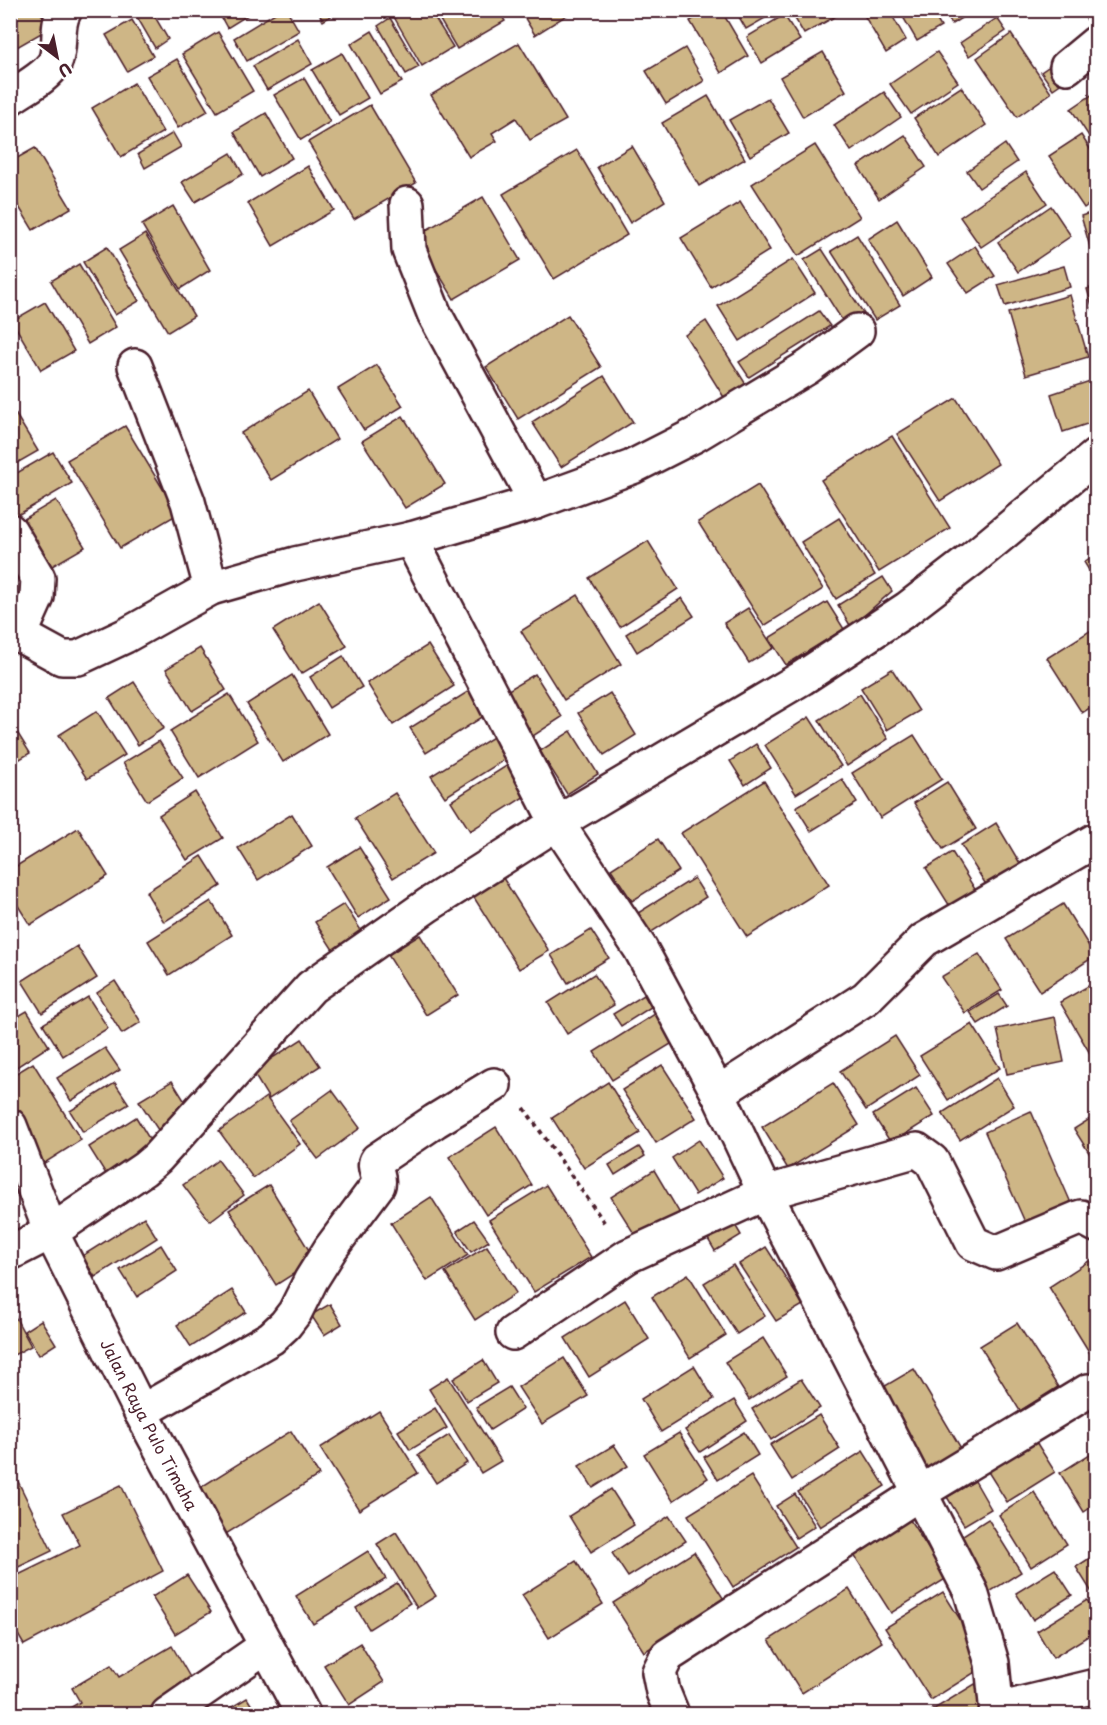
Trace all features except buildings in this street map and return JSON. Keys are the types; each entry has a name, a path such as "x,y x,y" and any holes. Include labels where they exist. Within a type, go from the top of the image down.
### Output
{"street":[{"path":"10,98 45,74 53,65 65,10"},
{"path":"1067,67 1096,43"},
{"path":"407,204 409,250 434,313 536,502"},
{"path":"10,531 38,578 37,597 15,635 62,658 78,658 125,636 211,588 295,564 411,539 536,502 632,467 695,435 808,367 857,331"},
{"path":"135,366 188,502 211,588"},
{"path":"10,1253 51,1232 157,1158 311,987 428,905 557,823 802,678 907,609 972,559 1096,456"},
{"path":"411,539 557,823 640,948 718,1094 765,1193 971,1592 992,1663 997,1712 1096,1686"},
{"path":"718,1094 866,998 924,940 1096,840"},
{"path":"141,1412 271,1338 295,1312 331,1248 378,1185 380,1180 375,1165 377,1160 435,1120 494,1085"},
{"name":"Jalan Raya Pulo Timaha","path":"10,1126 51,1232 141,1412 303,1714"},
{"path":"513,1333 628,1257 765,1193 917,1150 932,1161 973,1243 996,1253 1081,1217 1096,1225"},
{"path":"672,1714 663,1692 659,1672 667,1656 921,1492 1094,1394"},
{"path":"168,1714 266,1646"}],"path":[{"path":"494,1085 509,1089 531,1117 628,1257"}]}
